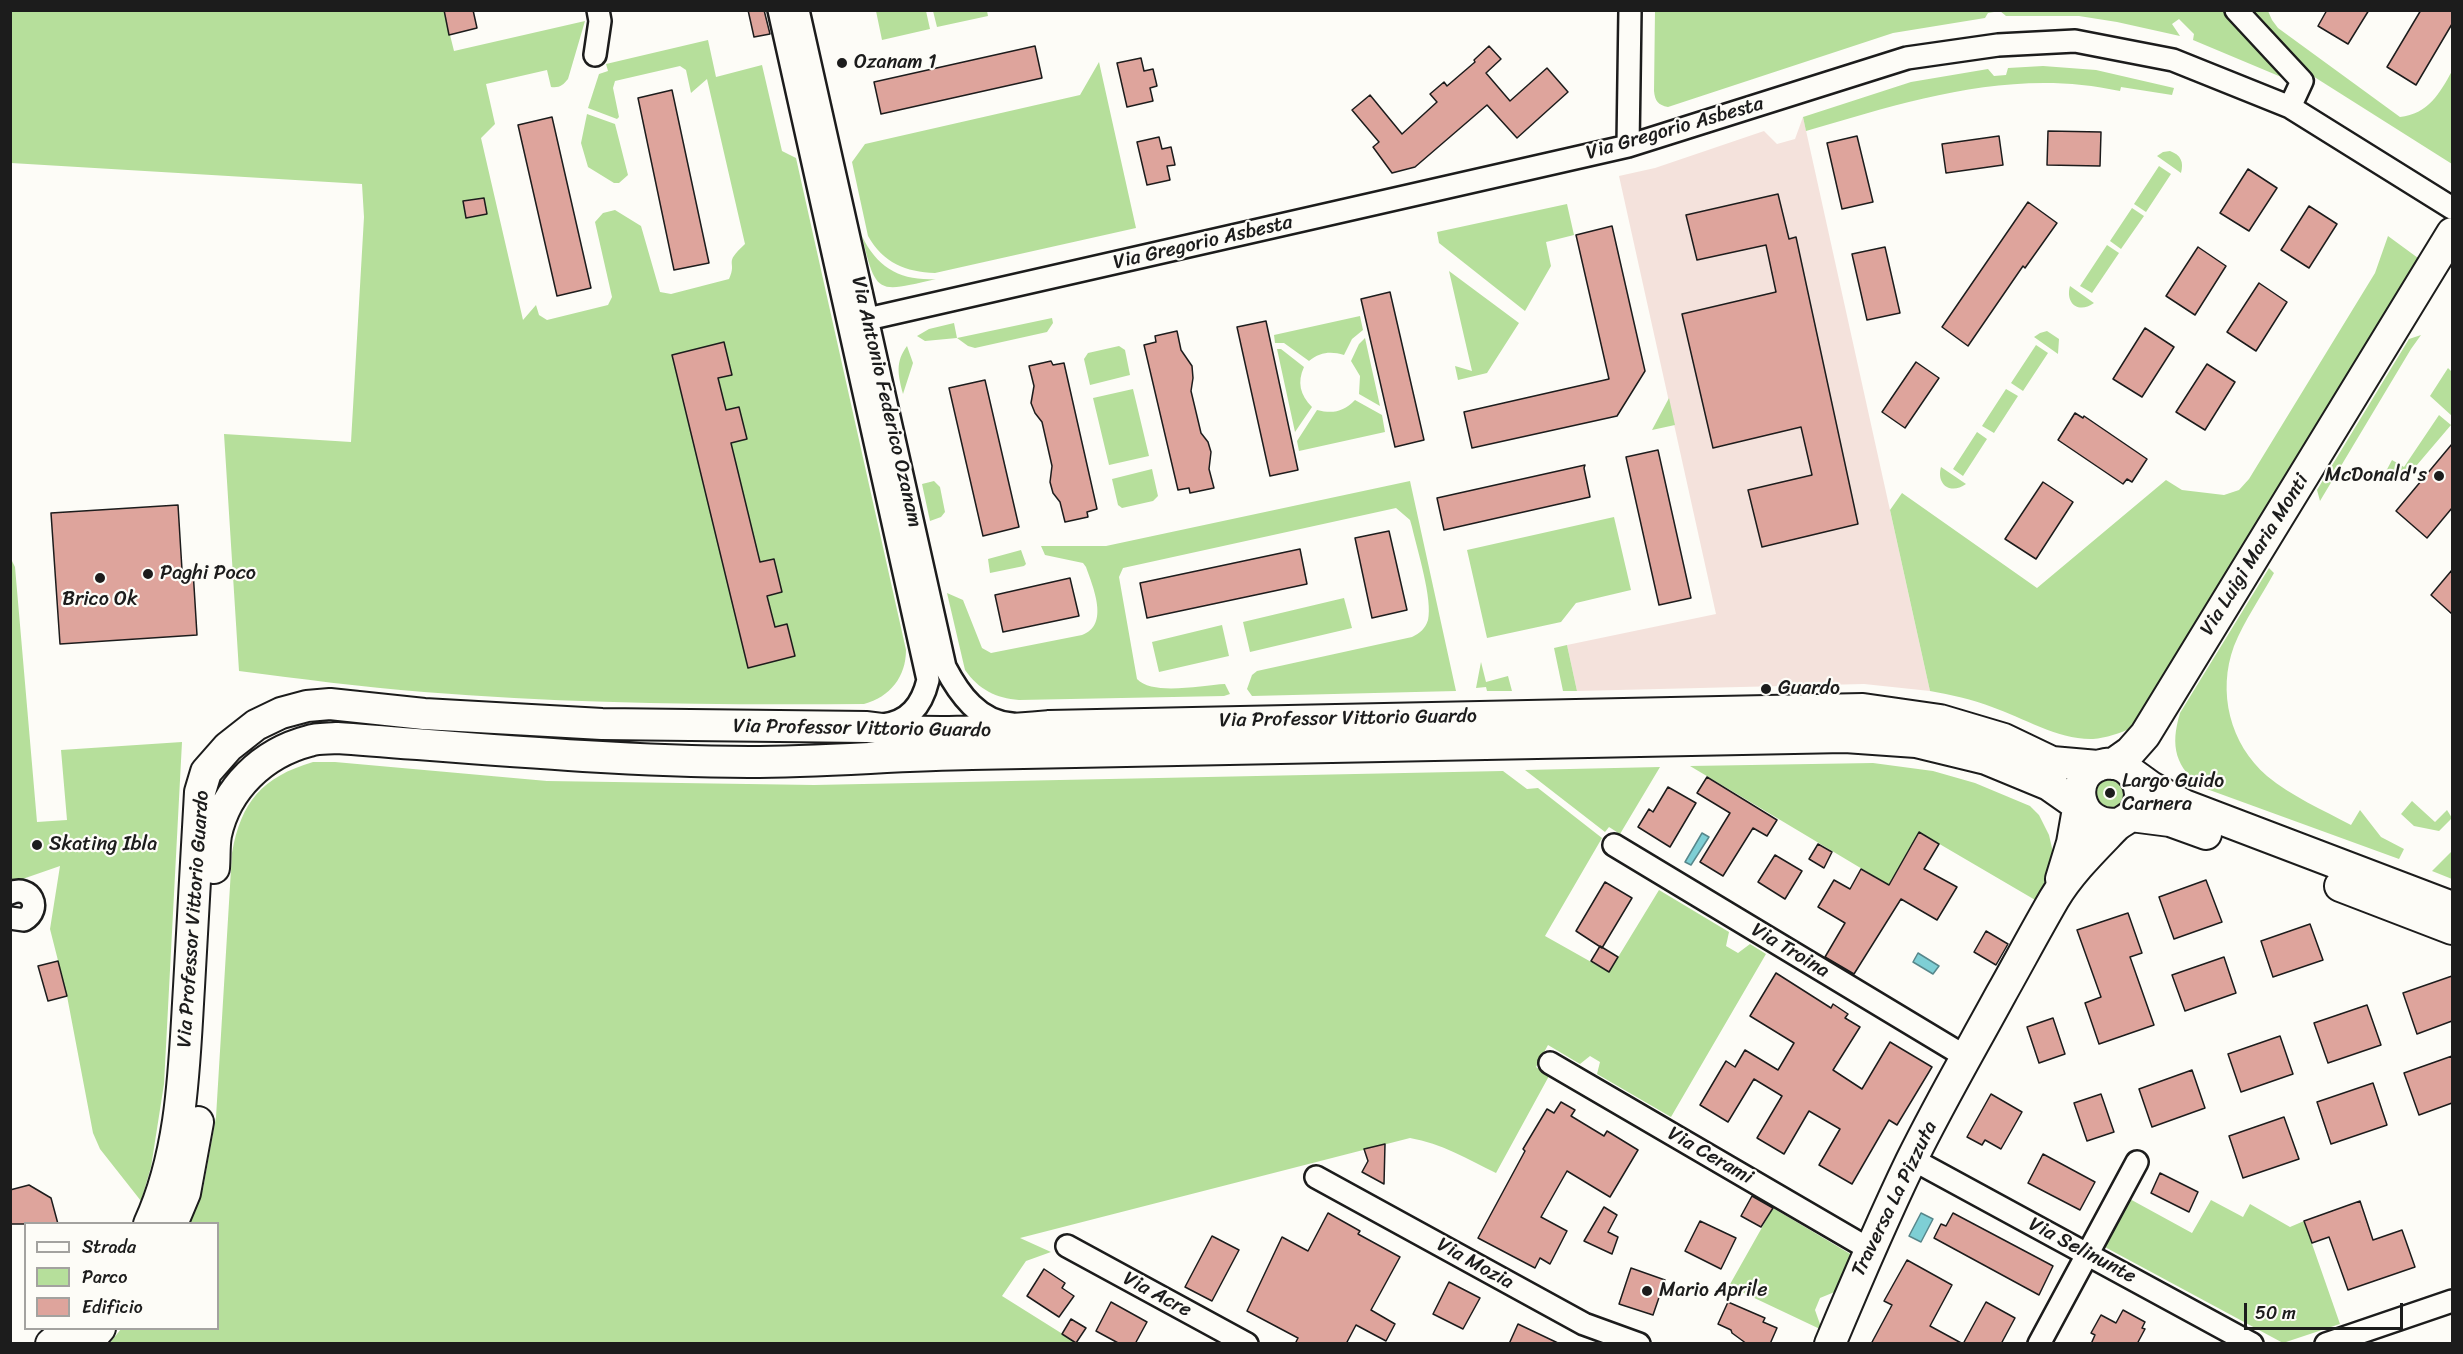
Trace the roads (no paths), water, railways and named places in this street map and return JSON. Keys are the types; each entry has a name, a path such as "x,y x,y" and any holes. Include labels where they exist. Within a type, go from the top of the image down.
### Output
{"street":[{"path":"595,55 600,21 598,10"},
{"name":"Via Antonio Federico Ozanam","path":"779,10 945,667 954,685 969,704 987,716 1005,723 1049,726"},
{"name":"Via Antonio Federico Ozanam","path":"798,10 928,681 920,704 909,716 893,724 867,727"},
{"path":"1628,146 1630,10"},
{"path":"2236,10 2302,81 2290,106"},
{"name":"Via Gregorio Asbesta","path":"859,321 1628,146 1907,58 1998,45 2075,41 2173,60 2290,106 2452,208"},
{"name":"Via Luigi Maria Monti","path":"2125,788 2170,693 2452,233"},
{"name":"Via Professor Vittorio Guardo","path":"150,1222 164,1187 184,1082 200,792 206,772 228,747 256,725 280,713 307,706 330,704 424,714 602,724 867,727 904,732 977,732 1049,726 1863,709 1940,720 2004,739 2052,762 2073,765 2125,788 2112,824 2097,821 2082,805 2049,785 1986,759 1953,749 1896,739 1845,737 984,753 750,762 627,759 337,738 310,740 267,759 246,777 233,792 216,836 202,1096 185,1193 173,1222"},
{"path":"2056,896 2082,805 2080,789 2086,775 2184,805 2452,907"},
{"path":"1966,1057 2056,896 2090,853 2125,788"},
{"path":"2125,788 2170,820 2452,929"},
{"name":"Via Troina","path":"1614,845 1966,1057"},
{"path":"10,894 18,890 31,896 34,910 24,920 10,918"},
{"name":"Traversa La Pizzuta","path":"1830,1344 1869,1250 1912,1159 1966,1057"},
{"name":"Via Cerami","path":"1550,1063 1869,1250"},
{"name":"Via Selinunte","path":"1912,1159 2252,1344"},
{"path":"2039,1344 2137,1162"},
{"name":"Via Mozia","path":"1316,1177 1584,1324 1639,1344"},
{"name":"Via Acre","path":"1067,1246 1247,1344"},
{"path":"2326,1344 2452,1301"},
{"path":"51,1344 69,1330"},
{"path":"86,1344 99,1330"}],"water":[{"path":"1702,833 1709,837 1691,865 1685,862"},
{"path":"1918,953 1939,966 1933,974 1913,962"},
{"path":"1921,1213 1933,1219 1921,1242 1909,1236"}],"place":[{"name":"Ozanam 1","path":"842,63"},
{"name":"McDonald's","path":"2439,476"},
{"name":"Paghi Poco","path":"148,574"},
{"name":"Brico Ok","path":"100,578"},
{"name":"Guardo","path":"1766,689"},
{"name":"Largo Guido Carnera","path":"2110,793"},
{"name":"Skating Ibla","path":"37,845"},
{"name":"Mario Aprile","path":"1647,1291"}]}
